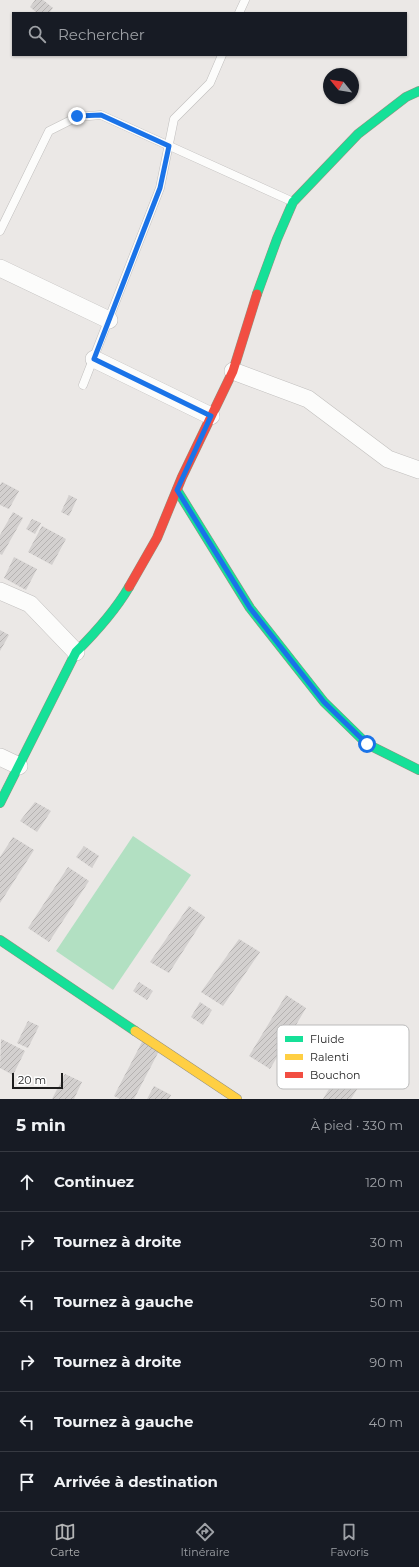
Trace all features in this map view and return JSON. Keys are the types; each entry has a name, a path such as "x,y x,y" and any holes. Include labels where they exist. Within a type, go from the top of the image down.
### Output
{"street":[{"path":"0,804 76,652 94,634 122,599 157,538 177,490 233,371 262,278 276,239 293,202 358,134 406,97 419,91"},
{"path":"0,268 109,320"},
{"path":"94,359 211,416"},
{"path":"233,371 308,399 388,459 419,470"},
{"path":"177,490 250,608 324,702 367,744 419,770"},
{"path":"0,591 30,604 76,652"},
{"path":"0,757 19,766"},
{"path":"0,940 237,1098"}],"lane":[{"path":"239,12 245,0"},
{"path":"83,385 160,188 174,119 210,83 222,56"},
{"path":"0,230 49,132 77,116 101,115 293,202"}],"green space":[{"path":"133,836 191,875 113,990 56,951"}],"building":[{"path":"35,0 43,0 53,8 50,12 36,12 30,7"},
{"path":"2,482 19,491 9,509 0,505 0,485"},
{"path":"69,495 77,499 69,516 61,512"},
{"path":"13,512 23,518 2,555 0,554 0,535"},
{"path":"32,519 41,523 35,534 26,529"},
{"path":"42,526 66,539 52,565 28,552"},
{"path":"14,557 37,569 26,590 4,578"},
{"path":"0,630 9,635 0,651"},
{"path":"35,802 51,811 37,832 20,821"},
{"path":"13,837 34,850 0,903 0,857"},
{"path":"84,846 99,856 92,868 76,857"},
{"path":"68,867 89,881 49,942 28,928"},
{"path":"189,906 205,917 169,973 150,962"},
{"path":"239,939 260,952 223,1006 201,992"},
{"path":"139,982 153,991 147,1000 133,991"},
{"path":"286,995 306,1008 296,1025 277,1025 277,1057 270,1069 249,1056"},
{"path":"200,1002 212,1010 203,1025 191,1017"},
{"path":"28,1021 39,1026 28,1048 17,1043"},
{"path":"1,1039 25,1051 13,1075 0,1068"},
{"path":"143,1040 160,1049 134,1099 120,1099 114,1096"},
{"path":"65,1074 82,1082 74,1099 52,1099"},
{"path":"154,1086 171,1095 169,1099 147,1099"},
{"path":"329,1089 357,1089 351,1099 323,1099"}],"traffic: fast":[{"path":"257,294 277,239 293,202 358,134 406,97 419,91"},
{"path":"177,490 250,608 324,702 367,744 419,770"},
{"path":"0,803 76,652 105,621 129,587"},
{"path":"0,940 135,1031"}],"traffic: slow":[{"path":"135,1031 237,1099"}],"traffic: jam":[{"path":"129,587 157,538 182,477 233,371 257,294"}],"route":[{"path":"77,116 101,115 169,146 160,188 94,359 211,416 177,490 250,608 324,702 367,744"}]}
